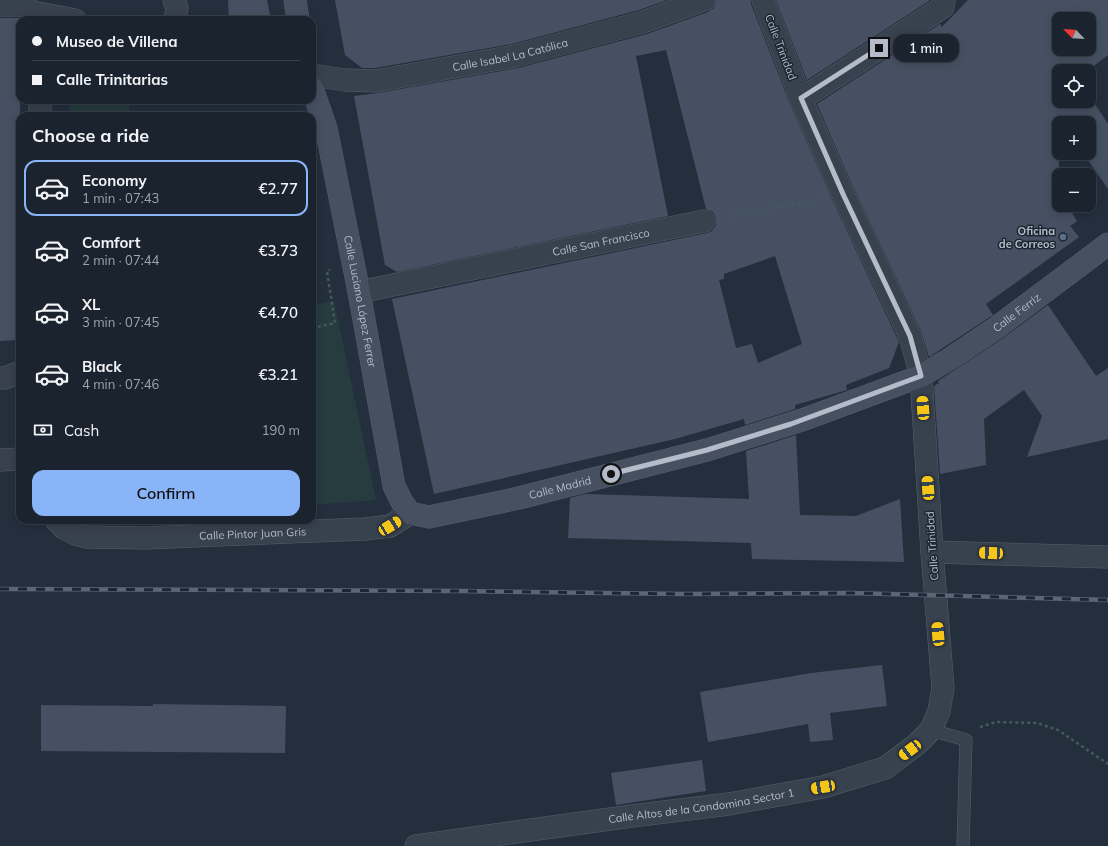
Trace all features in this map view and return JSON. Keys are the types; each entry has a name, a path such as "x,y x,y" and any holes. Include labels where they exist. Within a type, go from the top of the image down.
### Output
{"street":[{"path":"174,0 177,8 176,16"},
{"path":"295,0 297,16"},
{"name":"Calle Isabel La Católica","path":"316,76 344,80 376,81 515,56 643,22 704,0"},
{"name":"Calle Trinidad","path":"763,0 801,98 843,194 910,336 921,376 937,620"},
{"path":"0,5 24,2 33,12 54,16"},
{"path":"801,98 943,3"},
{"name":"Calle Luciano López Ferrer","path":"316,99 326,128 359,292 394,486 402,502 410,513"},
{"name":"Calle San Francisco","path":"359,292 704,221"},
{"name":"Calle Ferriz","path":"921,376 996,328 1108,244"},
{"path":"0,378 5,378 16,374"},
{"name":"Calle Madrid","path":"410,513 429,517 450,513 519,498 707,450 805,419 921,376"},
{"path":"0,460 16,459"},
{"name":"Calle Pintor Juan Gris","path":"60,524 75,534 87,537 145,538 365,529 390,526 410,513"},
{"path":"932,552 1108,557"},
{"name":"Calle Altos de la Condomina Sector 1","path":"416,846 729,804 823,787 885,768 917,744 931,730 939,711 943,688 937,620"}],"lane":[{"path":"931,730 966,740 963,846"}],"path":[{"path":"704,221 843,194"},
{"path":"316,327 334,323 327,271"},
{"path":"966,740 979,728 996,722 1037,723 1058,730 1108,764"}],"green space":[{"path":"70,104 129,104 129,112 70,112"},
{"path":"334,301 376,500 316,505 316,304"}],"building":[{"path":"228,0 267,0 270,16 229,16"},
{"path":"335,0 667,0 639,10 512,44 375,68 362,68 345,55"},
{"path":"716,0 751,0 751,4 790,104 832,199 899,342 889,368 846,385 847,390 795,405 795,409 745,425 744,419 675,439 434,494 392,299 707,233 712,231 716,225 716,218 713,212 706,209 666,50 636,56 668,216 397,272 385,265 354,96 518,68 647,34 708,12 714,8","holes":["775,256 802,344 758,363 752,344 736,348 719,280 724,279 724,274"]},
{"path":"776,0 929,0 929,1 807,80"},
{"path":"968,0 1108,0 1108,55 1096,64 1052,64 1052,108 1096,108 1096,106 1108,124 1108,189 1096,172 1096,168 1093,168 1088,160 1096,160 1096,116 1052,116 1052,160 1059,160 1059,168 1052,168 1052,212 1071,212 1077,221 1070,226 1079,237 986,304 993,315 929,357 921,331 854,189 817,104 940,24 942,27"},
{"path":"0,18 16,18 16,104 20,104 20,112 16,112 16,340 0,341"},
{"path":"1048,305 1096,376 1108,368 1108,439 1027,457 1042,416 1024,390 984,419 986,465 940,474 934,386 939,383 938,381 1003,338"},
{"path":"796,435 800,515 856,516 900,499 904,562 752,559 751,543 568,538 570,498 585,494 749,499 746,451"},
{"path":"882,665 887,706 830,713 833,740 810,742 808,724 708,742 700,692 811,673"},
{"path":"153,704 286,706 285,753 41,751 41,705 153,706"},
{"path":"702,760 706,791 616,805 611,773"}],"railway":[{"path":"0,589 460,591 684,594 851,593 1108,600"}],"place":[{"name":"Oficina de Correos","path":"1063,237"}],"route":[{"path":"611,474 707,450 791,424 921,376 910,336 843,194 801,98 879,48"}]}
